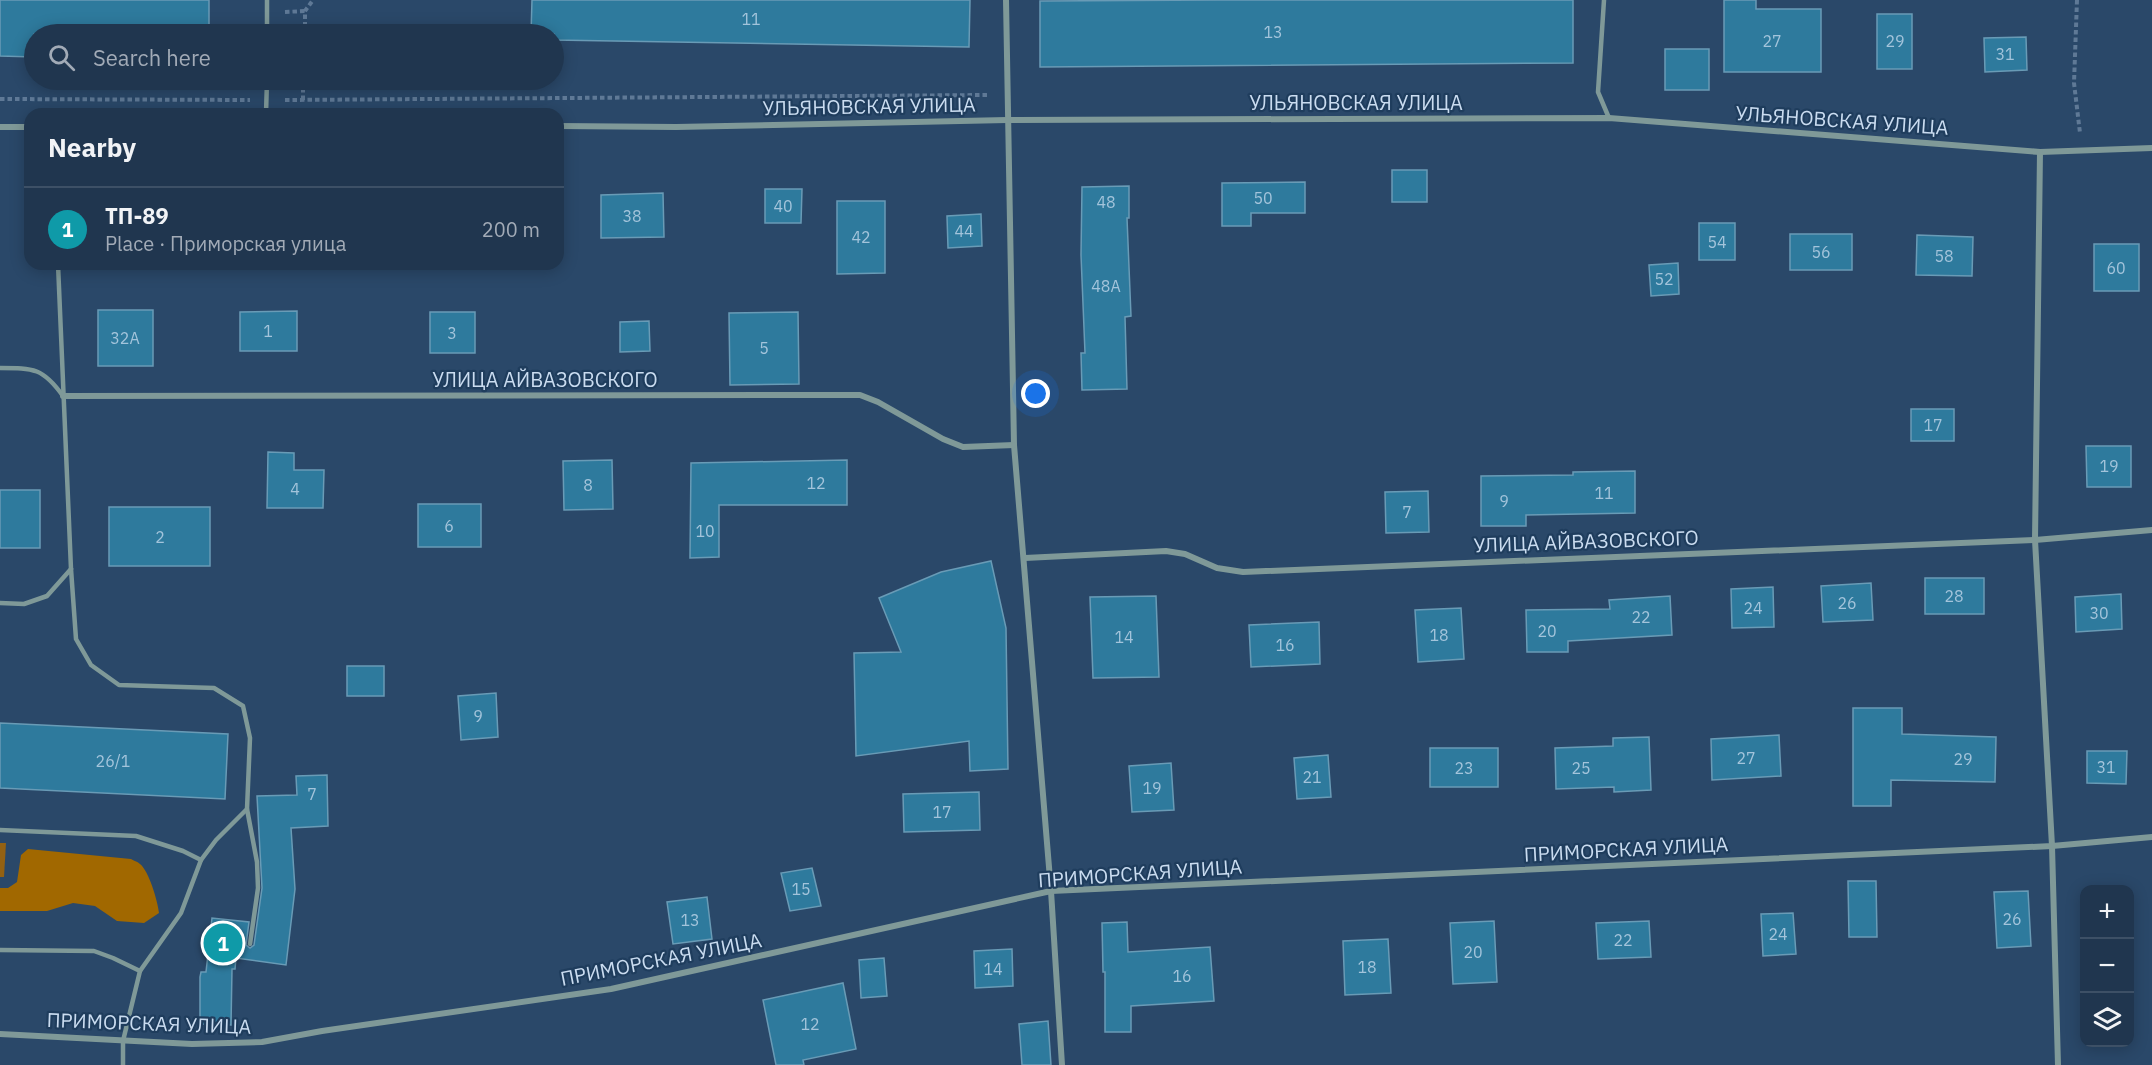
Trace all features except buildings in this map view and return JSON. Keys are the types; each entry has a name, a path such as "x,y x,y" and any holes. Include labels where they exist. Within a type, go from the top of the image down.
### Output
{"street":[{"path":"1006,0 1014,445 1051,891 1062,1065"},
{"name":"УЛЬЯНОВСКАЯ УЛИЦА","path":"564,126 688,127 1007,120 1609,118 2040,152 2152,148"},
{"path":"0,127 24,127"},
{"path":"2040,152 2036,540 2052,846 2058,1065"},
{"name":"УЛИЦА АЙВАЗОВСКОГО","path":"63,396 860,395 878,402 943,439 963,447 1014,445"},
{"name":"УЛИЦА АЙВАЗОВСКОГО","path":"1025,558 1166,551 1185,554 1217,568 1243,572 2036,540 2152,531"},
{"name":"ПРИМОРСКАЯ УЛИЦА","path":"0,1034 192,1044 262,1042 322,1031 611,989 1051,891 2052,846 2152,837"}],"lane":[{"path":"267,0 267,24"},
{"path":"1604,0 1598,92 1609,118"},
{"path":"266,108 267,90"},
{"path":"58,270 76,639 91,665 119,685 214,688 243,706 250,738 247,809 257,862 258,888 250,944"},
{"path":"0,368 19,368 43,373 52,380 63,396"},
{"path":"0,603 24,604 47,596 71,569"},
{"path":"123,1065 123,1041 140,971 181,913 201,860 216,840 247,809"},
{"path":"0,830 136,836 183,851 201,860"},
{"path":"0,950 94,951 140,971"}],"path":[{"path":"305,24 305,11 313,0"},
{"path":"2077,0 2074,83 2082,152"},
{"path":"303,90 303,100"},
{"path":"0,99 303,100 1007,94"}],"shaded area":[{"path":"0,843 6,843 4,877 0,877"},
{"path":"28,849 131,859 140,864 150,880 159,913 144,923 117,921 95,906 73,903 47,911 0,911 0,888 8,888 17,882 21,855"}],"place":[{"name":"ТП-89","path":"223,943"}]}
